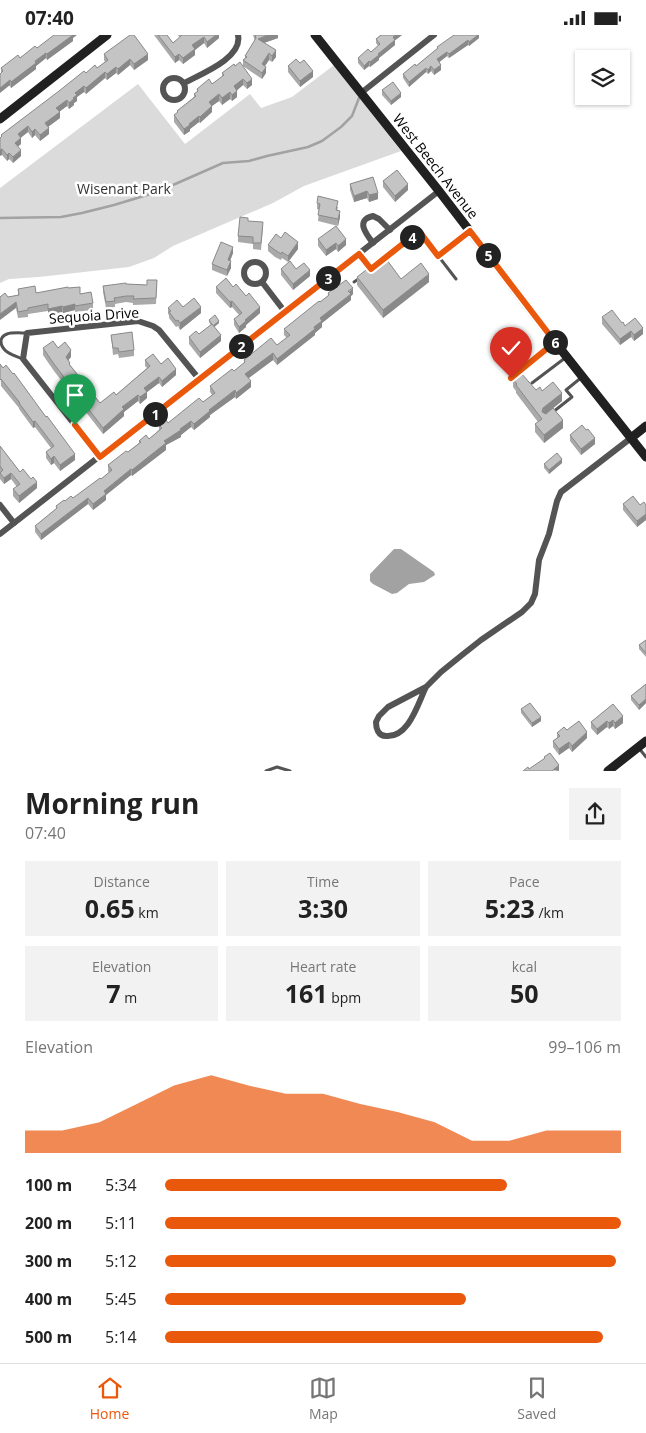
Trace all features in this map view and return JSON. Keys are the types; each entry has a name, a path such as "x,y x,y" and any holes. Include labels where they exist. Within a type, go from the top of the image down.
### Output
{"main road":[{"path":"0,119 107,35"},
{"name":"West Beech Avenue","path":"315,35 646,457"},
{"path":"631,438 646,425"},
{"path":"608,771 646,741"}],"street":[{"path":"184,83 215,67 229,57 238,46 238,35"},
{"path":"361,93 434,35"},
{"path":"0,534 439,191"},
{"path":"373,243 363,226 365,219 373,216 390,230"},
{"path":"262,282 285,312"},
{"name":"Sequoia Drive","path":"26,333 129,322 147,323 159,330 198,379"},
{"path":"26,333 23,359 100,457"},
{"path":"426,687 404,730 386,736 378,732 376,721 388,707 426,687 462,655 527,608 535,594 539,560 557,501 562,492 631,438"},
{"path":"0,505 14,523"}],"lane":[{"path":"354,282 419,231 456,279"},
{"path":"438,256 470,231"},
{"path":"359,254 371,269"},
{"path":"23,359 5,351 1,341 8,334 26,333"},
{"path":"511,378 555,342"},
{"path":"532,383 566,356"},
{"path":"552,413 572,397 566,390 582,377"},
{"path":"638,747 646,757"},
{"path":"266,771 277,767 290,771"}],"green space":[{"name":"Wisenant Park","path":"334,65 401,151 304,186 273,203 173,246 154,258 129,267 9,279 0,283 0,188 138,84 185,144 250,94 261,108 292,97"}],"shaded area":[{"path":"394,549 401,549 434,572 435,575 424,582 409,584 397,593 392,594 373,584 370,581 370,574"}],"building":[{"path":"54,35 73,35 35,61 36,63 11,82 10,80 0,88 0,74 3,71 1,68 18,55 20,58 35,46 37,48"},
{"path":"130,35 134,35 148,54 134,64 130,59 118,69 116,67 107,74 105,72 86,88 84,86 75,93 77,95 69,103 67,100 56,108 60,112 45,123 49,128 40,135 35,129 32,132 28,126 18,134 21,138 15,143 21,150 13,157 9,153 7,155 2,149 0,150 1,135 84,71 86,73 95,65 97,68 108,60 104,54"},
{"path":"158,35 167,35 173,43 182,35 216,35 207,42 204,37 192,45 195,49 183,58 179,54 175,57"},
{"path":"255,35 268,35 258,39 276,50 272,56 269,53 262,64 266,67 262,73 243,60 247,57 245,56 256,38"},
{"path":"381,35 396,35 393,37 395,40 364,66 358,58 368,49 371,52 380,44 376,39"},
{"path":"454,35 478,35 449,54 447,52 437,59 441,65 434,70 431,66 428,70 426,68 409,82 403,74 415,64 416,66"},
{"path":"296,59 300,63 304,60 313,71 300,81 288,66"},
{"path":"240,62 252,79 247,83 243,79 234,86 237,91 232,95 230,92 222,98 219,94 209,102 212,106 184,129 174,115 177,111 196,96 194,94 198,91 197,89 209,79 212,84 224,75 222,73"},
{"path":"393,82 401,93 391,101 382,90"},
{"path":"397,170 408,184 395,196 383,181"},
{"path":"373,177 378,193 369,195 367,191 354,196 350,184"},
{"path":"318,196 338,201 336,210 340,211 338,219 318,215 320,204 317,203"},
{"path":"240,217 248,218 248,221 263,222 261,243 253,243 253,237 238,236"},
{"path":"336,226 346,239 338,246 336,243 326,250 318,239"},
{"path":"285,232 298,242 288,256 282,252 281,254 268,245 276,234 281,238"},
{"path":"221,242 233,247 228,260 231,261 227,270 212,264"},
{"path":"384,256 401,279 421,263 429,274 383,310 357,277"},
{"path":"290,261 296,269 304,263 310,270 293,284 281,269"},
{"path":"226,278 233,287 236,284 246,296 249,293 260,307 239,327 234,319 242,313 216,287"},
{"path":"147,280 157,280 156,298 133,299 134,296 126,296 114,298 115,301 106,302 103,286 126,283 147,285"},
{"path":"346,280 353,288 348,291 351,294 320,318 322,321 314,327 315,329 277,359 273,353 245,374 251,381 236,393 235,390 194,424 191,421 164,441 166,443 104,491 106,494 93,504 88,498 41,534 35,526 57,508 56,506 71,496 73,498 101,479 112,470 108,465 141,442 139,441 146,435 149,439 162,428 159,425 166,420 168,423 199,398 203,402 215,393 210,386 232,369 234,371 245,362 244,360 271,338 277,345 290,335 284,329"},
{"path":"35,286 36,293 68,287 80,287 80,294 91,292 93,303 48,309 48,304 18,312 16,302 0,314 0,297 5,293 8,297 19,295 18,289"},
{"path":"194,298 201,307 180,323 178,320 176,321 168,308 177,300 183,307"},
{"path":"612,310 625,326 635,318 643,328 634,335 631,331 620,339 602,317"},
{"path":"215,315 219,321 213,326 209,320"},
{"path":"212,324 221,335 200,352 189,337 196,331 199,334"},
{"path":"132,332 134,350 119,352 118,348 113,348 111,335"},
{"path":"53,341 58,348 65,342 71,350 66,357 69,364 100,403 114,392 116,395 150,366 145,360 153,354 161,364 168,358 176,369 162,381 159,377 144,388 147,392 140,397 138,395 122,407 124,409 103,428 43,348"},
{"path":"0,364 3,368 6,365 14,373 75,454 60,465 54,456 51,459 46,452 54,446 0,380"},
{"path":"521,373 536,390 540,387 542,391 553,382 562,393 543,408 542,412 546,414 553,408 563,420 544,435 535,424 542,419 513,379"},
{"path":"582,425 595,438 581,449 570,435"},
{"path":"0,446 20,472 23,469 31,479 33,477 37,482 19,496 13,489 20,484 11,473 4,478 0,473 3,470 0,466"},
{"path":"557,453 562,459 549,470 544,464"},
{"path":"633,496 640,505 644,502 646,505 646,514 637,521 623,504"},
{"path":"646,640 646,653 639,645"},
{"path":"646,684 646,699 639,705 631,696"},
{"path":"530,703 541,717 532,723 521,709"},
{"path":"613,704 623,716 615,723 613,720 609,723 607,721 597,729 591,722"},
{"path":"579,721 587,732 572,746 569,742 559,749 553,741 560,736 557,733 564,727 567,730"},
{"path":"550,753 559,765 552,771 523,771 528,767 529,769"}],"waterway":[{"path":"0,218 61,217 82,213 157,192 223,163 249,161 308,147 322,141 341,127 352,116 359,98"}],"route":[{"path":"75,425 100,457 359,254 371,269 419,231 438,256 470,231 555,342 511,378"}]}
